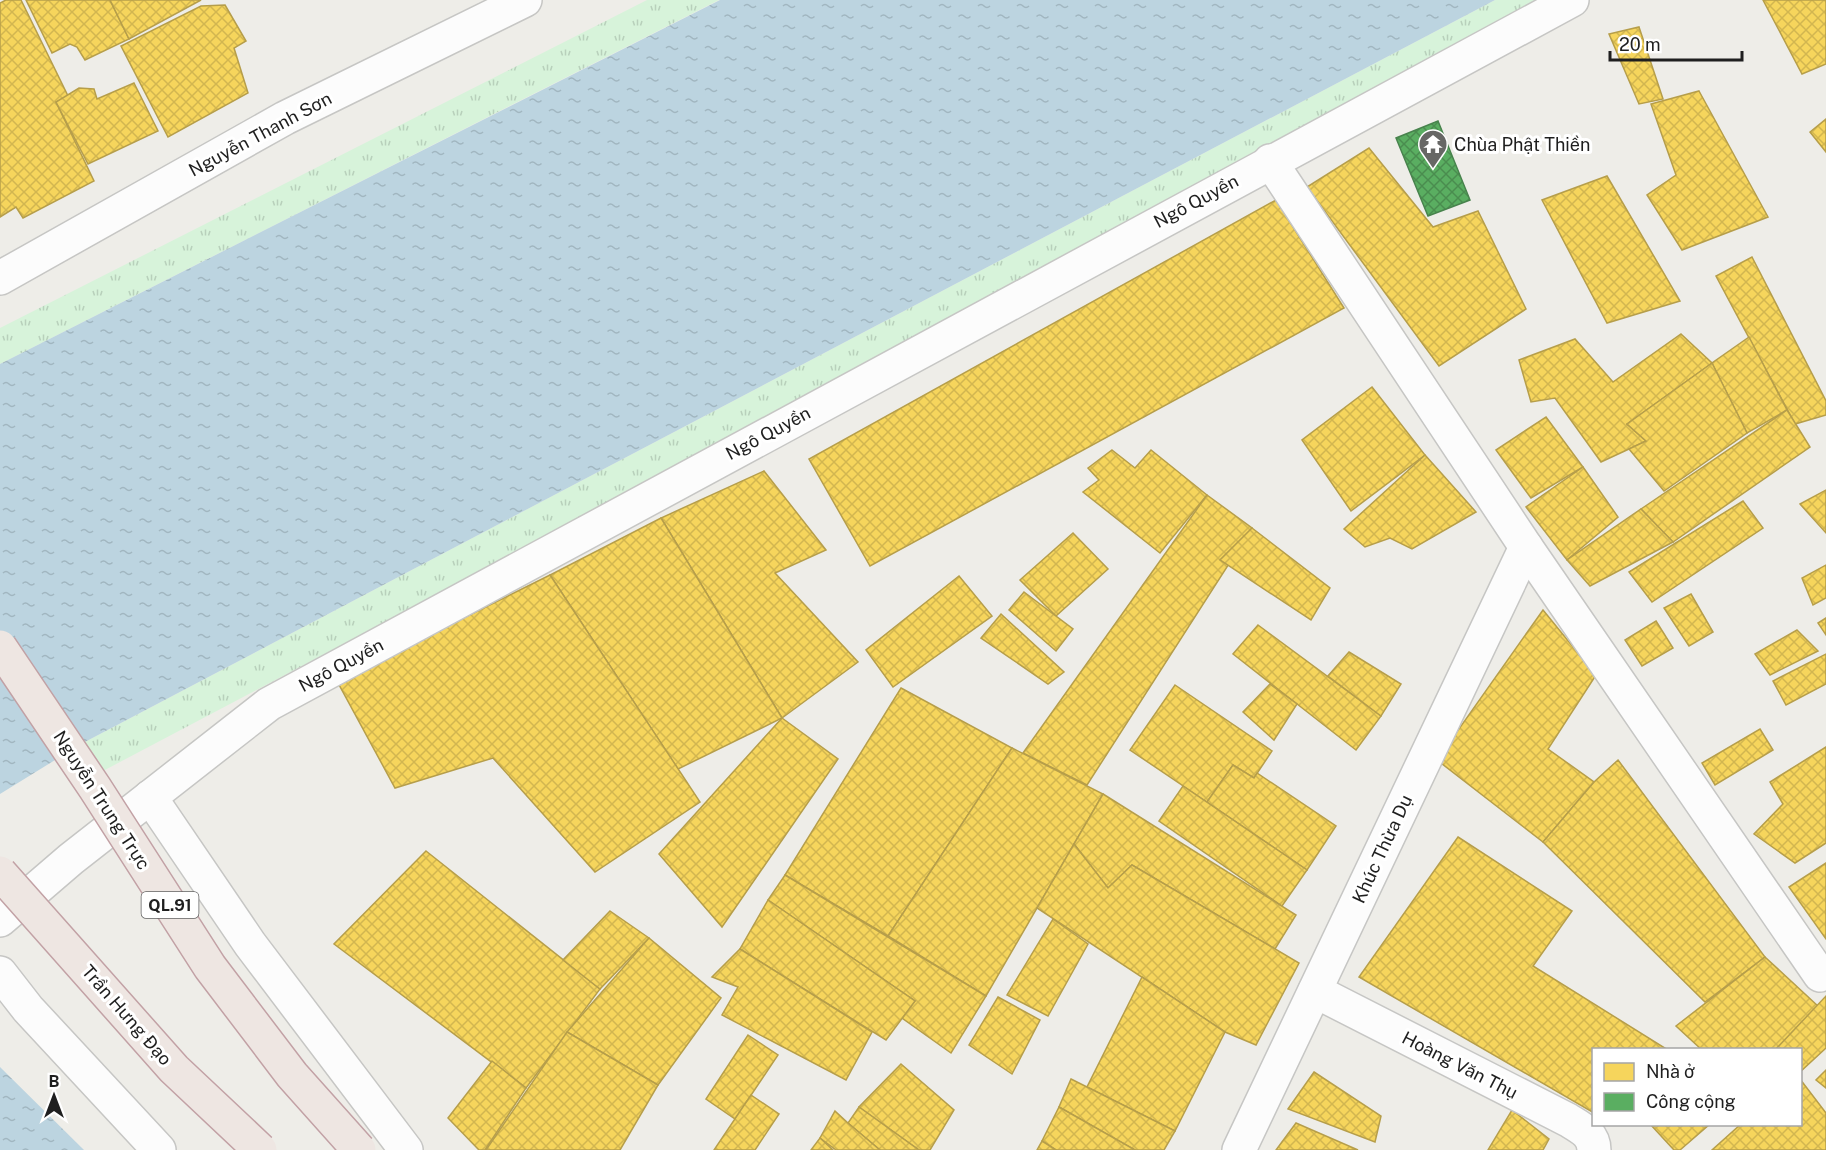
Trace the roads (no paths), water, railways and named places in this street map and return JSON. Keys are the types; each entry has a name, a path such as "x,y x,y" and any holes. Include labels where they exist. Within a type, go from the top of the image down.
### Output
{"highway":[{"name":"Nguyễn Trung Trực","path":"0,647 95,788 210,967 292,1075 359,1150"},
{"name":"Trần Hưng Đạo","path":"0,873 174,1069 260,1150"}],"street":[{"name":"Nguyễn Thanh Sơn","path":"0,278 285,118 525,0"},
{"name":"Ngô Quyền","path":"0,920 150,797 269,704 1270,161 1572,0"},
{"path":"1270,161 1526,548 1820,975"},
{"name":"Khúc Thừa Dụ","path":"1239,1150 1526,548"},
{"path":"150,797 250,944 406,1150"},
{"path":"0,973 28,1009 159,1150"},
{"name":"Hoàng Văn Thụ","path":"1315,991 1568,1120 1586,1131 1594,1143 1594,1150"}],"water":[{"path":"720,0 1495,0 81,744 0,794 0,364"},
{"path":"0,1067 84,1150 0,1150"}],"place":[{"name":"Chùa Phật Thiền","path":"1433,170"}]}
